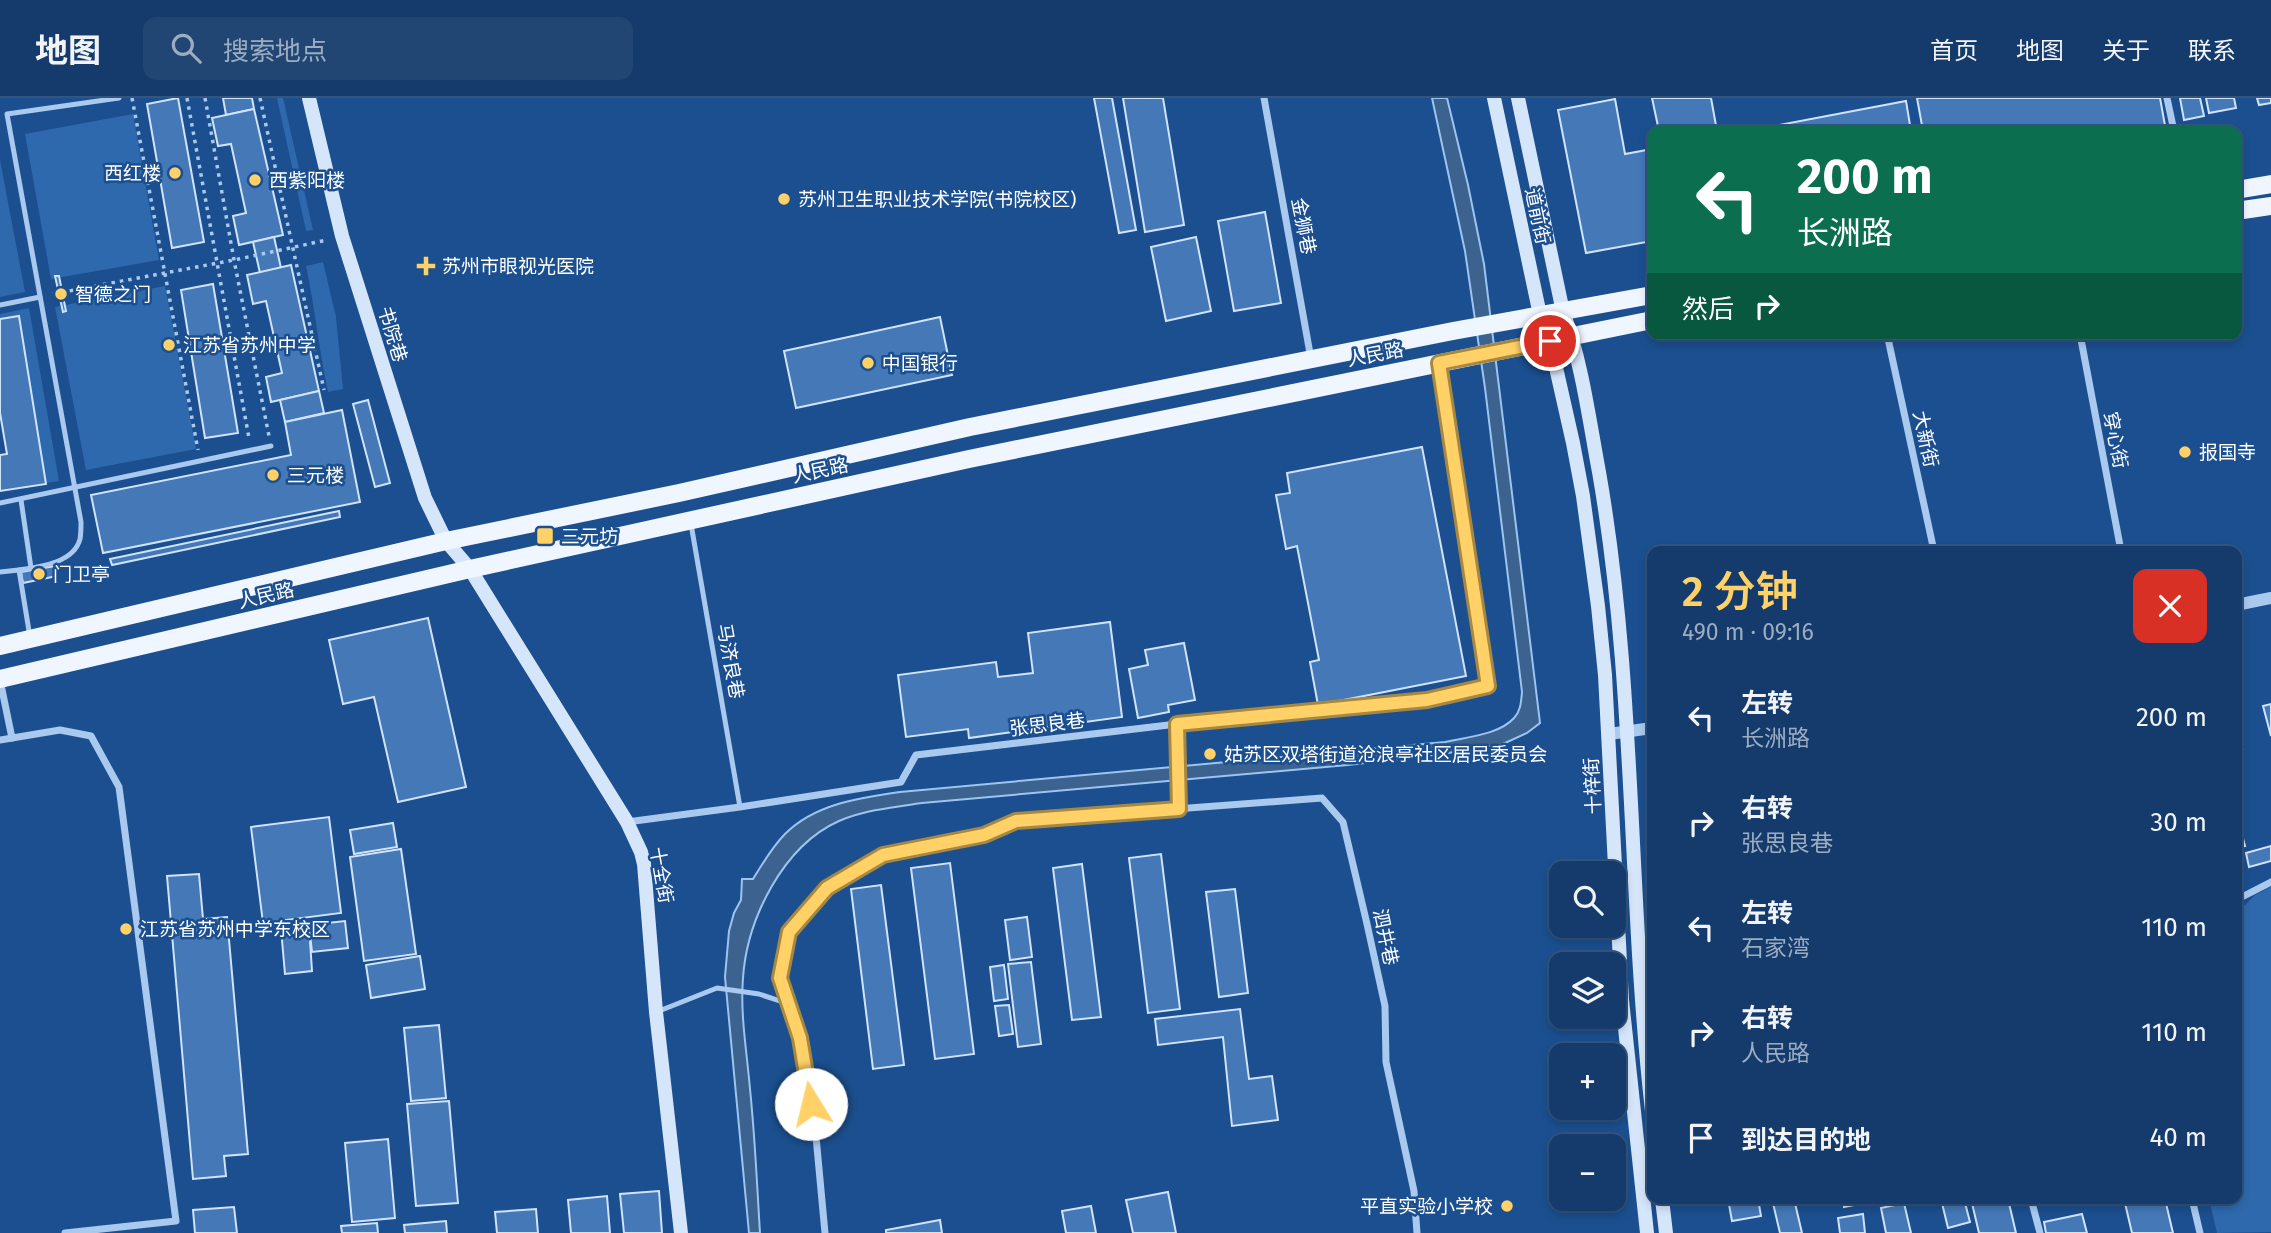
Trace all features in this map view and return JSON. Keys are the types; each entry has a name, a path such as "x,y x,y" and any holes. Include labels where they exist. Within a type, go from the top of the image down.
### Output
{"main road":[{"name":"书院巷","path":"309,98 342,236 425,498 446,541 470,569"},
{"name":"道前街","path":"1494,98 1539,315 1550,341"},
{"name":"道前街","path":"1518,98 1563,312 1572,335"},
{"path":"2242,189 2271,184"},
{"path":"2242,210 2271,206"},
{"name":"人民路","path":"0,646 446,541 679,493 970,427 1452,331 1647,296"},
{"name":"人民路","path":"0,679 691,519 977,457 1647,321"},
{"name":"十梓街","path":"1572,335 1593,438 1617,602 1647,1018"},
{"name":"十梓街","path":"1550,341 1573,443 1592,555 1609,734 1622,1000 1647,1233"},
{"name":"十全街","path":"470,569 627,822 641,852 681,1233"},
{"path":"1663,1204 1666,1233"}],"street":[{"name":"金狮巷","path":"1264,98 1311,360"},
{"path":"2167,98 2173,126"},
{"name":"大新街","path":"1888,340 1933,546"},
{"name":"穿心街","path":"2081,340 2121,546"},
{"name":"张思良巷","path":"627,822 901,782 916,755 1177,724 1427,700 1488,686 1444,362"},
{"path":"2242,604 2271,597"},
{"path":"0,679 12,738"},
{"path":"825,1233 815,1126 800,1038 780,978 789,932 827,888 883,855 984,835 1016,821 1179,809 1177,724"},
{"path":"1609,734 1647,728"},
{"path":"0,740 60,730 91,736 119,787 176,1221 65,1233"},
{"name":"泗井巷","path":"1179,809 1322,798 1343,822 1385,1006 1386,1062 1414,1191 1417,1233"},
{"path":"2242,897 2271,882"},
{"path":"2032,1204 2040,1233"},
{"path":"2193,1204 2200,1233"}],"lane":[{"path":"0,572 45,566 66,557 80,541 81,522 4,115 119,98"},
{"path":"0,305 40,297"},
{"path":"0,503 271,446"},
{"path":"20,500 31,568"},
{"name":"马济良巷","path":"691,519 740,807"},
{"path":"19,570 30,640"},
{"path":"656,1012 717,988 759,993 789,1004"}],"path":[{"path":"132,98 200,461"},
{"path":"187,98 251,450"},
{"path":"205,98 271,446"},
{"path":"260,98 324,390"},
{"path":"40,297 216,264 342,236"}],"shaded area":[{"path":"277,98 283,98 313,230 306,231"},
{"path":"1432,98 1447,98 1484,264 1540,723 1527,733 1503,744 1442,754 1348,765 922,803 859,814 839,821 819,833 785,866 772,887 760,909 746,955 742,992 743,1019 760,1233 749,1233 725,977 729,931 741,900 742,879 753,879 776,844 797,824 838,804 885,794 1445,742 1491,732 1508,724 1516,715 1522,692 1485,388 1465,251"},
{"path":"133,114 159,260 51,279 25,134"},
{"path":"0,160 25,292 0,297"},
{"path":"323,262 336,317 343,389 328,392 306,266"},
{"path":"165,286 196,449 86,470 55,307"},
{"path":"29,308 59,481 46,483 19,316 0,318 0,314"},
{"path":"2271,887 2271,1232 2217,1233 2210,1204 2242,1204 2242,908 2255,895"}],"building":[{"name":"西红楼","path":"178,98 204,242 172,248 147,104"},
{"path":"223,98 252,98 254,109 226,115"},
{"path":"1094,98 1112,98 1136,230 1119,233"},
{"path":"1123,98 1163,98 1184,225 1145,232"},
{"path":"1652,98 1711,98 1716,126 1658,126"},
{"path":"1917,98 2160,98 2165,126 1922,126"},
{"path":"2180,98 2200,98 2204,116 2184,120"},
{"path":"2206,98 2234,98 2236,108 2209,113"},
{"path":"2257,98 2271,98 2271,103 2259,105"},
{"path":"1615,99 1625,154 1647,150 1647,242 1586,253 1558,110"},
{"path":"1906,101 1910,126 1774,126"},
{"name":"西紫阳楼","path":"254,109 283,235 239,245 233,216 246,213 231,144 218,146 212,118"},
{"path":"1265,212 1281,303 1234,311 1218,221"},
{"path":"274,237 281,268 260,273 253,242"},
{"path":"1196,237 1211,311 1166,321 1151,247"},
{"path":"291,265 319,391 271,402 266,377 282,373 266,301 253,304 247,275"},
{"name":"智德之门","path":"55,276 59,276 66,311 63,312"},
{"path":"213,284 238,433 205,438 181,290"},
{"path":"19,316 46,484 0,491 0,455 7,454 0,413 0,319"},
{"name":"中国银行","path":"940,317 952,375 796,408 784,351"},
{"path":"319,391 324,413 285,422 280,400"},
{"path":"368,400 390,483 375,487 353,404"},
{"name":"三元楼","path":"342,410 360,502 103,553 91,495 291,455 285,422"},
{"path":"1422,447 1466,676 1318,705 1310,662 1319,660 1297,546 1286,549 1276,495 1290,493 1287,473"},
{"path":"339,511 340,517 112,565 110,559"},
{"name":"门卫亭","path":"55,566 57,576 23,583 21,572"},
{"path":"428,618 466,787 398,802 374,697 343,704 329,640"},
{"path":"1110,622 1122,717 969,738 968,729 906,737 898,675 996,662 998,677 1033,673 1028,633"},
{"path":"1184,643 1195,700 1168,705 1169,712 1138,718 1129,669 1148,665 1145,650"},
{"path":"2271,704 2271,736 2263,706"},
{"path":"329,817 341,913 263,923 251,827"},
{"path":"393,823 397,847 354,854 350,830"},
{"path":"2271,846 2271,861 2249,867 2246,853"},
{"path":"401,849 416,954 364,961 350,857"},
{"path":"1161,854 1180,1009 1148,1013 1129,858"},
{"path":"950,863 974,1054 935,1059 911,868"},
{"path":"1082,864 1101,1017 1072,1020 1053,868"},
{"path":"199,874 203,919 227,917 248,1154 224,1156 226,1176 193,1179 167,876"},
{"path":"881,885 904,1065 873,1069 851,889"},
{"path":"1235,889 1248,993 1219,997 1206,892"},
{"path":"1027,917 1032,957 1010,960 1005,920"},
{"path":"345,921 348,948 312,952 309,925"},
{"path":"309,926 312,971 285,974 281,929"},
{"path":"420,956 425,989 371,998 366,965"},
{"path":"1031,962 1041,1044 1018,1047 1008,964"},
{"path":"1004,965 1008,999 994,1001 990,967"},
{"path":"1009,1005 1013,1034 999,1036 995,1006"},
{"path":"1240,1009 1249,1079 1272,1076 1278,1120 1232,1126 1223,1037 1158,1045 1155,1019"},
{"path":"439,1025 446,1098 411,1101 404,1028"},
{"path":"449,1101 458,1203 416,1206 407,1104"},
{"path":"388,1139 395,1218 352,1222 345,1143"},
{"path":"659,1191 662,1233 624,1233 620,1194"},
{"path":"1168,1192 1176,1233 1133,1233 1126,1200"},
{"path":"607,1196 610,1233 571,1233 568,1200"},
{"path":"1729,1204 1759,1204 1761,1216 1732,1221"},
{"path":"1773,1204 1795,1204 1802,1233 1780,1233"},
{"path":"1904,1204 1911,1233 1886,1233 1881,1208"},
{"path":"1942,1204 1965,1204 1970,1222 1948,1228"},
{"path":"1972,1204 2009,1204 2016,1233 1979,1233"},
{"path":"2125,1204 2166,1204 2173,1233 2132,1233"},
{"path":"1091,1206 1096,1233 1066,1233 1062,1211"},
{"path":"234,1207 237,1233 195,1233 193,1210"},
{"path":"536,1209 538,1233 497,1233 495,1212"},
{"path":"1863,1214 1865,1233 1840,1233 1838,1218"},
{"path":"2082,1214 2087,1233 2046,1233 2044,1222"},
{"path":"940,1220 942,1233 886,1233 886,1230"},
{"path":"446,1221 447,1233 405,1233 404,1225"},
{"path":"377,1223 378,1233 342,1233 341,1226"}],"place":[{"name":"西红楼","path":"175,173"},
{"name":"西紫阳楼","path":"255,180"},
{"name":"苏州卫生职业技术学院(书院校区)","path":"784,199"},
{"name":"苏州市眼视光医院","path":"426,266"},
{"name":"智德之门","path":"61,294"},
{"name":"江苏省苏州中学","path":"169,345"},
{"name":"中国银行","path":"868,363"},
{"name":"报国寺","path":"2185,452"},
{"name":"三元楼","path":"273,475"},
{"name":"三元坊","path":"545,536"},
{"name":"门卫亭","path":"39,574"},
{"name":"姑苏区双塔街道沧浪亭社区居民委员会","path":"1210,754"},
{"name":"江苏省苏州中学东校区","path":"126,929"},
{"name":"平直实验小学校","path":"1507,1206"}],"route":[{"path":"811,1104 800,1038 780,978 789,932 827,888 883,855 984,835 1016,821 1179,809 1177,724 1427,700 1488,686 1439,363 1550,341"}]}
